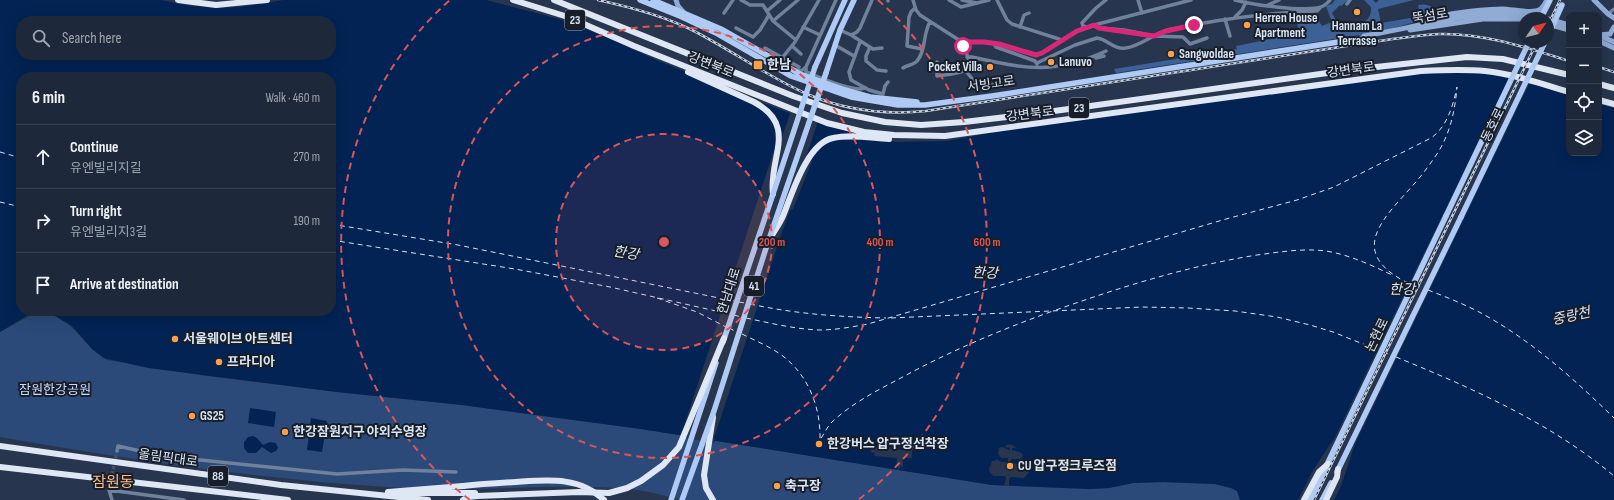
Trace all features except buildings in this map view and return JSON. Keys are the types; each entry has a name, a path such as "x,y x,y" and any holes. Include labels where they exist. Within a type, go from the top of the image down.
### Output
{"highway":[{"path":"178,0 216,5 266,0"},
{"path":"186,0 194,3"},
{"name":"강변북로","path":"513,0 568,17 634,46 826,124 886,135 945,136 1421,71 1486,71 1504,74 1566,91"},
{"name":"강변북로","path":"554,0 793,96 842,113 885,122 921,125 964,122 1048,112 1349,70 1467,57 1503,59 1566,74"},
{"path":"634,46 754,102 766,110 774,120 778,135 779,147 771,186 773,194"},
{"path":"1602,85 1614,88"},
{"path":"1602,101 1614,104"},
{"path":"768,242 783,218 793,190 813,152 822,142 832,138 846,136 895,139 945,136"},
{"path":"463,500 468,497 477,496 609,492 627,488 641,481 663,465 675,453 689,424 724,338"},
{"path":"714,411 704,475 706,488 714,500"},
{"name":"올림픽대로","path":"0,446 281,485 428,500"},
{"path":"1304,500 1319,472 1328,464"},
{"name":"올림픽대로","path":"0,467 288,500"},
{"path":"1326,500 1337,477 1338,469"},
{"path":"394,492 398,490 555,480 576,484 586,488 598,494 604,500"},
{"path":"368,493 564,493"}],"main road":[{"name":"서빙고로","path":"640,0 718,34 791,76 851,97 898,105 925,105 992,96 1364,37"},
{"name":"서빙고로","path":"653,0 721,29 800,74 870,97 911,102 943,102 1364,37"},
{"path":"676,0 678,6 687,14"},
{"name":"한남대로","path":"671,500 815,67 845,0"},
{"name":"한남대로","path":"682,500 714,411 768,242 840,30 854,0"},
{"path":"1544,12 1548,0"},
{"path":"1413,26 1439,17 1476,11 1504,9 1532,11 1540,10 1548,0"},
{"path":"1554,23 1565,0"},
{"path":"1594,0 1614,18"},
{"name":"뚝섬로","path":"1364,37 1413,26 1480,14 1518,14"},
{"path":"1602,35 1610,34 1614,27 1608,14"},
{"name":"뚝섬로","path":"1364,37 1476,19 1518,19"},
{"path":"1554,20 1566,23"},
{"path":"1554,26 1566,29"},
{"path":"1602,36 1614,42"},
{"path":"1602,42 1614,48"},
{"name":"동호로","path":"1446,216 1526,48"},
{"name":"동호로","path":"1461,217 1542,48"},
{"name":"논현로","path":"1310,500 1446,216"},
{"name":"논현로","path":"1322,500 1352,442 1461,217"}],"street":[{"path":"724,13 733,0"},
{"path":"741,0 750,5 763,5 773,21 796,40"},
{"path":"767,11 780,0"},
{"path":"773,21 798,0"},
{"path":"782,58 796,40 819,0"},
{"path":"773,60 798,71 806,68 836,0"},
{"path":"851,35 857,32 860,28 872,0"},
{"path":"913,0 915,8 920,15 962,42 999,44 1036,55 1042,53 1077,31 1087,27 1191,0"},
{"path":"949,0 960,7 989,0"},
{"path":"962,0 977,3"},
{"path":"997,0 1007,20 1012,24 1062,40"},
{"path":"1138,0 1142,13"},
{"path":"1236,0 1296,8 1320,8"},
{"path":"1268,5 1279,0"},
{"path":"1037,63 1075,45 1097,38 1113,46 1125,48 1166,31 1226,19 1317,11 1330,0"},
{"path":"1087,27 1083,26 1082,23 1103,1"},
{"path":"1234,18 1242,10 1246,2"},
{"path":"915,8 910,12 907,46 922,49"},
{"path":"1608,14 1614,9"},
{"path":"1020,27 1024,15 1029,13"},
{"path":"736,28 754,37 769,15"},
{"path":"1226,19 1230,36"},
{"path":"903,68 916,63 921,55 927,26 930,22"},
{"path":"1094,25 1099,28 1154,36 1183,36 1190,44 1206,38"},
{"path":"803,27 820,35"},
{"path":"840,30 873,49 882,48"},
{"path":"860,42 849,72 849,77 851,80 882,94 888,82"},
{"path":"937,62 937,76 965,70 968,67 969,61 962,42"},
{"path":"994,44 996,47 1037,63"},
{"path":"835,45 854,56"},
{"path":"792,46 801,54"},
{"path":"870,47 866,56 866,61 877,70 886,71"},
{"path":"765,48 799,67"},
{"path":"967,57 972,56 1007,65 1038,68 1058,67 1105,54"},
{"path":"1037,63 1038,68"},
{"path":"806,68 806,72 829,80 859,90 866,88"},
{"path":"965,70 978,86 1004,84"},
{"path":"117,451 118,446 162,456 337,474 403,470 456,472"},
{"path":"110,485 109,490 112,500"},
{"path":"109,490 184,500"}],"green space":[{"name":"잠원한강공원","path":"29,316 55,316 67,323 98,354 107,360 206,376 462,405 641,429 992,485 1090,489 1109,488 1133,483 1163,482 1215,484 1237,491 1240,500 682,500 650,492 603,487 432,489 353,485 252,475 101,454 0,437 0,332"}],"shaded area":[{"path":"1335,0 1348,0 1332,13 1338,24 1346,22 1348,26 1361,23 1370,16 1371,7 1364,0 1373,0 1376,3 1379,0 1414,0 1378,9 1381,23 1422,16 1421,9 1419,9 1418,5 1430,6 1440,15 1379,32 1116,73 1114,69 1237,49 1236,46 1276,38 1276,36 1300,33 1295,17 1299,16 1301,23 1312,23 1312,21 1318,20 1322,26 1332,22 1326,6 1332,4"}],"water":[{"name":"한강","path":"0,0 161,0 191,6 218,8 240,7 284,0 486,0 559,19 586,29 656,60 781,110 817,122 896,142 947,141 1017,128 1418,73 1479,72 1500,75 1566,94 1566,156 1602,156 1602,105 1614,108 1614,500 1240,500 1237,491 1215,484 1163,482 1133,483 1109,488 1090,489 992,485 641,429 462,405 337,392 148,368 104,358 92,349 72,326 55,316 336,316 336,72 16,72 16,316 26,316 0,332"},
{"path":"250,408 276,412 274,427 248,423"},
{"path":"311,418 327,421 322,452 307,450"},
{"path":"253,436 263,445 270,442 276,443 278,448 276,451 271,453 262,447 256,453 248,453 244,448 244,442 248,437"}],"pier":[{"path":"1510,76 1530,82 1355,444 1341,486 1334,500 1298,500 1313,470 1335,437"},
{"path":"791,111 818,121 806,158 812,161 782,232 714,438 715,443 680,437 686,426 685,423 774,150 777,151"},
{"path":"1010,444 1017,448 1012,448 1012,450 1020,452 1023,455 1021,459 1011,459 1011,463 1027,467 1029,472 1024,478 1011,477 1009,479 1009,486 1004,486 1005,476 993,476 989,469 992,461 995,461 996,459 1001,462 1008,462 1008,458 1001,458 998,454 999,448 1002,447 1010,450 1010,448 1005,447"},
{"path":"872,447 912,451 912,458 903,458 903,467 900,466 898,470 898,466 896,466 897,458 874,456 875,453 871,452"}],"ferry route":[{"path":"746,318 791,327 819,330 868,324 1226,219 1297,200 1334,187 1431,138 1437,133 1445,122 1454,101 1457,87 1455,105 1449,130 1442,146 1424,173 1383,220 1377,233 1374,245 1377,257 1387,269 1404,281"},
{"path":"0,152 16,157"},
{"path":"0,202 16,206"},
{"path":"336,225 458,245 734,301"},
{"path":"336,241 515,269 610,287 729,314"},
{"path":"1056,310 1130,285 1180,271 1257,255 1300,250 1326,251 1343,255 1392,275"},
{"path":"1404,281 1412,284"},
{"path":"1415,285 1423,288"},
{"path":"1428,290 1475,310 1517,335 1568,375 1614,418"},
{"path":"657,298 697,312 726,327"},
{"path":"739,302 745,303"},
{"path":"750,304 818,314 886,318"},
{"path":"891,318 1142,307 1235,311 1277,317 1310,325 1333,332 1378,350"},
{"path":"742,334 777,352 797,369 804,379 815,402 820,427 820,440 830,424 839,415 882,388 955,351 1013,326 1053,311"},
{"path":"734,315 741,317"},
{"path":"729,328 737,332"},
{"path":"1383,352 1391,355"},
{"path":"1396,357 1453,381 1510,408 1564,439 1614,476"}],"tunnel":[{"path":"111,480 117,451"}],"railway":[{"path":"598,0 645,12 679,24 705,37 777,79 807,94 836,104 881,112 926,111 1432,34 1456,34 1505,42 1566,60"},
{"path":"1554,12 1560,0"},
{"path":"1314,500 1534,48"},
{"path":"1602,68 1614,72"}],"place":[{"name":"Hannam La Terrasse","path":"1357,12"},
{"name":"Herren House Apartment","path":"1247,25"},
{"name":"Sangwoldae","path":"1171,54"},
{"name":"Lanuvo","path":"1051,62"},
{"name":"한남","path":"758,65"},
{"name":"Pocket Villa","path":"990,67"},
{"name":"서울웨이브 아트센터","path":"175,339"},
{"name":"프라디아","path":"219,362"},
{"name":"GS25","path":"192,416"},
{"name":"한강잠원지구 야외수영장","path":"285,432"},
{"name":"한강버스 압구정선착장","path":"819,444"},
{"name":"CU 압구정크루즈점","path":"1010,466"},
{"name":"축구장","path":"777,486"}],"district":[{"name":"잠원동","path":"113,482"}],"route":[{"path":"963,46 962,42 984,42 999,44 1036,55 1042,53 1077,31 1094,25 1099,28 1124,30 1154,36 1166,31 1194,25"}],"water label":[{"name":"중랑천","path":"1571,316"}]}
